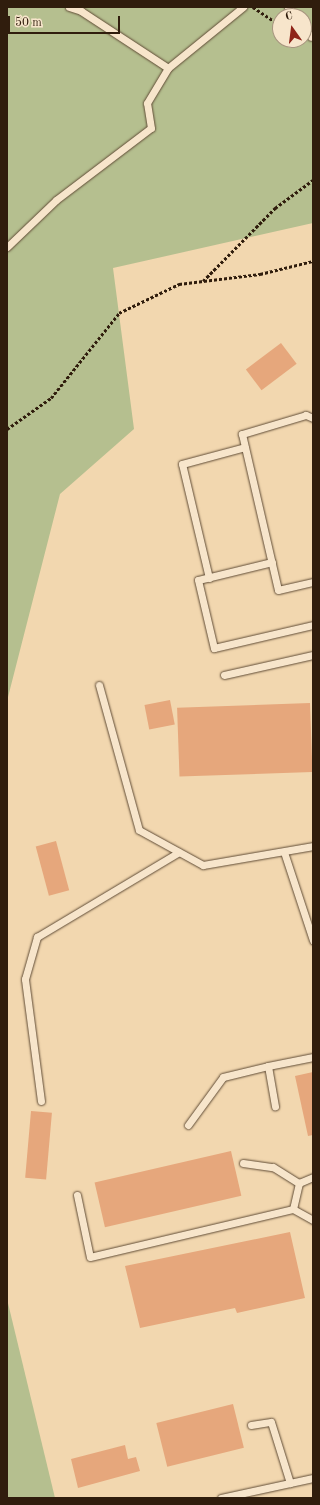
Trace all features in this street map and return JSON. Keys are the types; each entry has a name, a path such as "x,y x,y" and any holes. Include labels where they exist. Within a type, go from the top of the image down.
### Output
{"lane":[{"path":"69,7 81,11 168,68"},
{"path":"7,247 56,200 151,128 147,103 168,68 243,7"},
{"path":"313,418 306,415 242,434 278,590 313,582"},
{"path":"209,578 182,464 245,447"},
{"path":"272,562 198,580 214,648 313,625"},
{"path":"224,675 313,655"},
{"path":"98,685 139,830 203,865 313,846"},
{"path":"41,1101 25,979 37,937 179,852"},
{"path":"284,852 313,940"},
{"path":"188,1125 223,1078 313,1056"},
{"path":"268,1066 275,1106"},
{"path":"243,1163 273,1167 299,1183"},
{"path":"299,1183 313,1177"},
{"path":"293,1209 299,1183"},
{"path":"77,1196 90,1257 293,1209 313,1220"},
{"path":"251,1425 271,1422 290,1483"},
{"path":"220,1498 313,1478"}],"path":[{"path":"252,7 272,20"},
{"path":"202,281 275,208 313,180"},
{"path":"7,429 50,398 119,313 179,284 260,274 313,261"}],"green space":[{"path":"7,7 313,7 313,223 113,268 134,429 60,494 7,701"},
{"path":"7,1299 55,1498 7,1498"}],"building":[{"path":"281,343 297,364 262,390 246,369"},
{"path":"170,700 175,725 149,730 144,705"},
{"path":"310,703 312,772 179,777 177,708"},
{"path":"56,841 69,890 49,896 36,846"},
{"path":"313,1072 313,1135 308,1136 295,1076"},
{"path":"31,1111 52,1113 46,1180 25,1178"},
{"path":"231,1151 241,1196 105,1227 95,1182"},
{"path":"290,1232 305,1298 237,1313 235,1308 140,1328 125,1266"},
{"path":"233,1404 244,1448 167,1467 156,1423"},
{"path":"125,1445 128,1459 136,1457 140,1471 78,1488 71,1459"}]}
